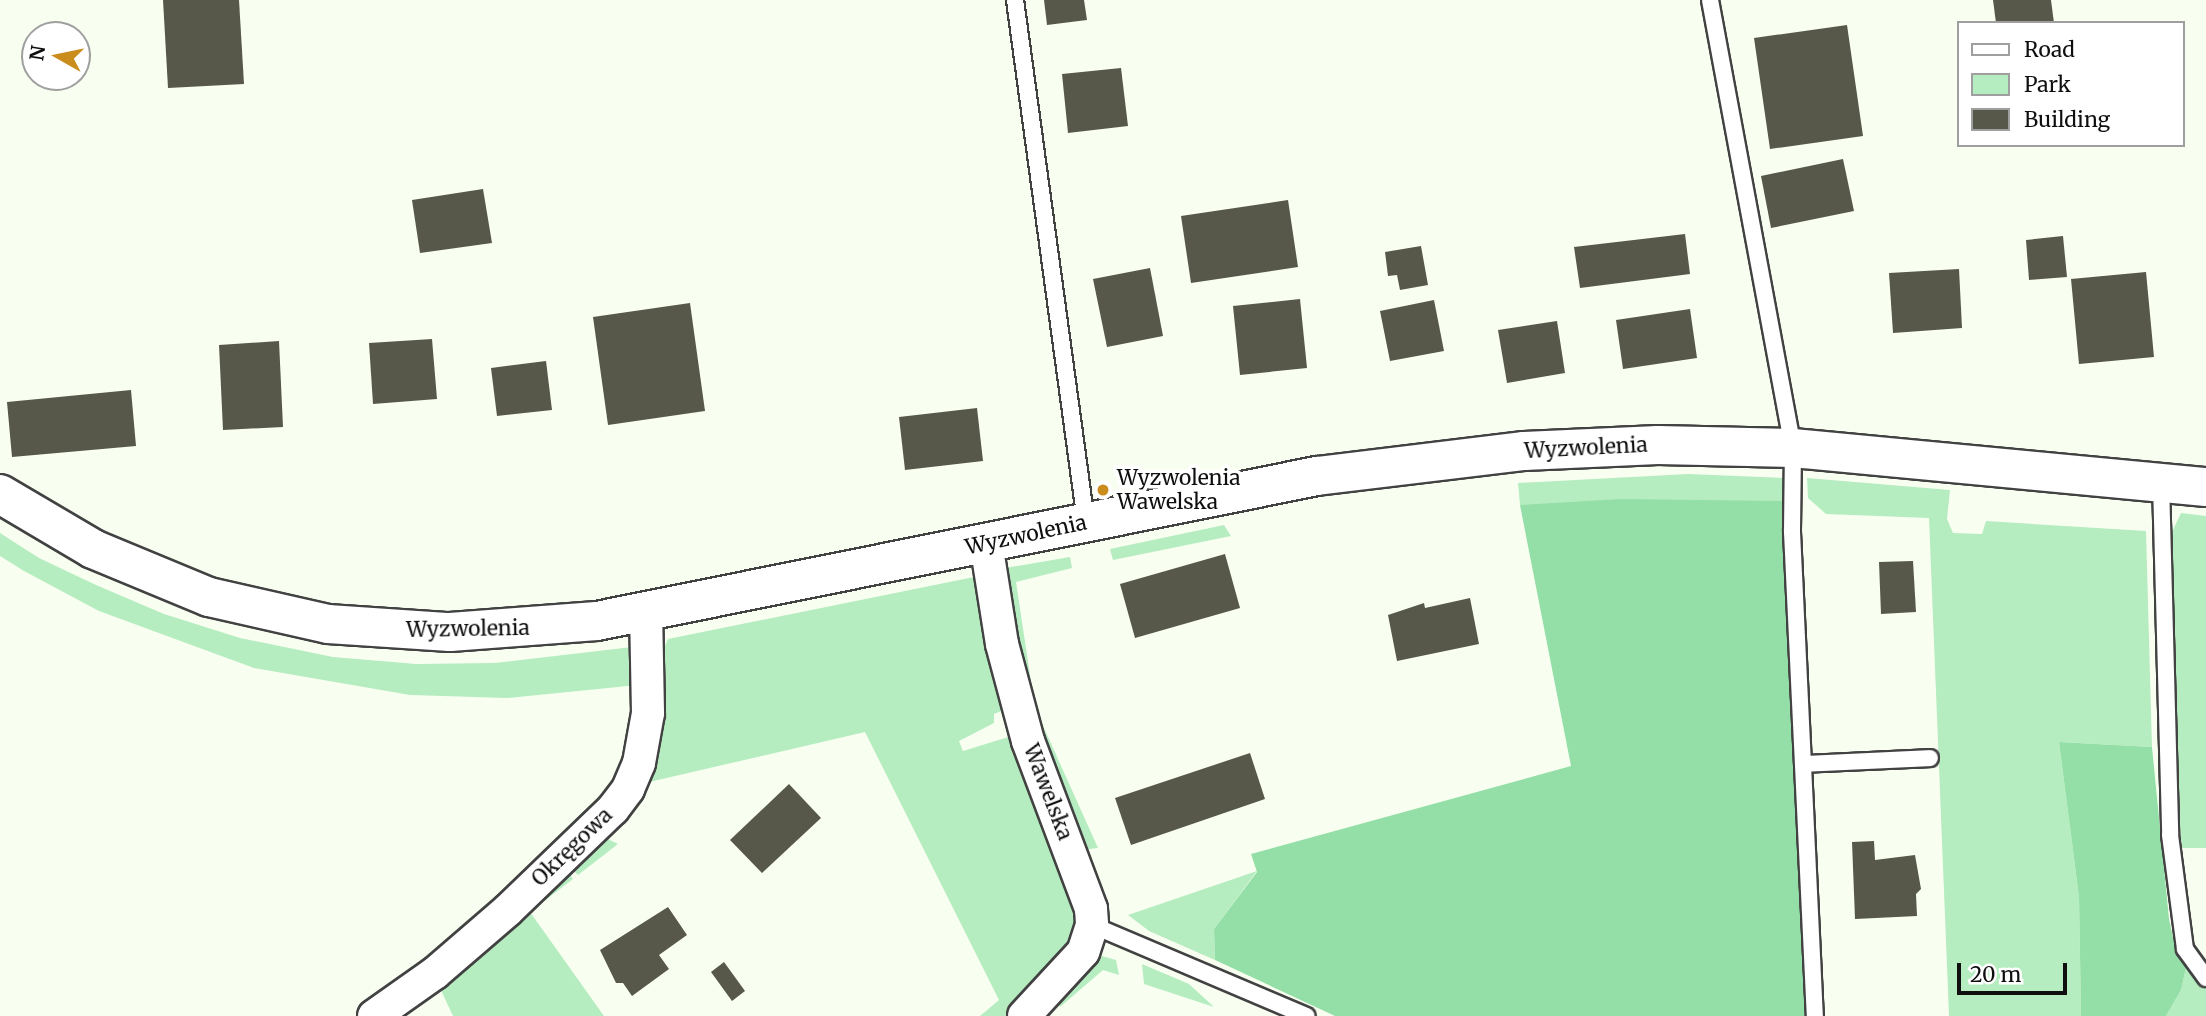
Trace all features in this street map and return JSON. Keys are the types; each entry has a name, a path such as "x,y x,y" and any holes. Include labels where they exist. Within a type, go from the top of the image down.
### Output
{"street":[{"name":"Wyzwolenia","path":"0,494 57,530 170,583 290,617 368,629 450,632 554,627 646,612 1317,476 1524,451 1658,445 1793,448 2206,487"},
{"name":"Wawelska","path":"986,543 1002,644 1025,729 1086,890 1092,925"},
{"name":"Okręgowa","path":"374,1016 435,973 508,910 613,808 628,789 639,763 648,713 646,612"},
{"path":"1037,1011 1083,952 1092,925"}],"lane":[{"path":"1016,0 1086,522"},
{"path":"1710,0 1793,448 1803,764 1815,1016"},
{"path":"2161,482 2170,835 2185,949 2206,978"},
{"path":"1803,764 1930,758"},
{"path":"1092,925 1306,1016"}],"green space":[{"path":"1688,474 1783,478 1782,501 1520,505 1518,483"},
{"path":"1807,478 1950,490 1947,519 1953,533 1982,534 1986,521 2146,531 2152,747 2059,742 2079,897 2081,1016 1949,1016 1929,518 1826,514 1808,498"},
{"path":"1621,499 1782,501 1805,1016 1335,1016 1215,960 1214,929 1257,872 1251,854 1571,766 1520,505"},
{"path":"2181,513 2206,516 2206,848 2182,848 2172,754 2172,532"},
{"path":"1224,525 1231,536 1113,560 1110,549"},
{"path":"0,533 39,558 96,585 164,614 240,638 333,657 416,664 494,663 632,647 638,685 507,698 410,695 254,668 99,611 0,556"},
{"path":"1070,557 1072,568 1016,582 1035,708 1098,848 1081,850 1022,687 1005,568"},
{"path":"979,576 1009,708 994,714 994,723 959,741 963,751 1018,734 1077,910 1075,935 1065,958 1012,1016 980,1016 999,1000 865,732 645,783 660,729 664,648 668,639"},
{"path":"2059,742 2152,747 2169,919 2176,951 2186,968 2181,990 2166,1016 2081,1016 2079,897"},
{"path":"606,838 618,844 578,875 571,868"},
{"path":"567,871 573,879 530,912 604,1016 453,1016 439,986"},
{"path":"1257,871 1214,929 1215,960 1149,931 1128,915"},
{"path":"1102,956 1116,960 1119,975 1103,970 1060,1007 1056,999"},
{"path":"1142,964 1189,984 1214,1007 1144,984"},
{"path":"2186,968 2206,985 2206,1016 2166,1016 2181,990"}],"building":[{"path":"163,0 239,0 244,84 168,88"},
{"path":"1044,0 1084,0 1087,20 1047,25"},
{"path":"1993,0 2051,0 2054,21 1996,21"},
{"path":"1847,25 1863,136 1770,149 1754,38"},
{"path":"1121,68 1128,126 1068,133 1062,74"},
{"path":"1843,159 1854,211 1771,228 1761,176"},
{"path":"483,189 492,243 420,253 412,200"},
{"path":"1288,200 1298,267 1191,283 1181,216"},
{"path":"1685,234 1690,274 1580,288 1574,247"},
{"path":"2063,236 2067,277 2029,280 2026,240"},
{"path":"1421,246 1428,285 1400,290 1397,275 1388,276 1385,252"},
{"path":"1150,268 1163,336 1107,347 1093,279"},
{"path":"1959,269 1962,328 1893,333 1889,273"},
{"path":"2146,272 2154,357 2079,364 2071,279"},
{"path":"1300,299 1307,368 1240,375 1233,306"},
{"path":"1434,300 1444,351 1390,361 1380,311"},
{"path":"690,303 705,411 608,425 593,317"},
{"path":"1690,309 1697,358 1623,369 1616,320"},
{"path":"1557,321 1565,373 1507,383 1498,330"},
{"path":"432,339 437,399 373,404 369,343"},
{"path":"279,341 283,427 223,430 219,345"},
{"path":"546,361 552,410 497,416 491,368"},
{"path":"131,390 136,446 12,457 7,402"},
{"path":"977,408 983,461 905,470 899,417"},
{"path":"1225,554 1240,608 1135,638 1120,584"},
{"path":"1913,561 1916,612 1881,614 1879,562"},
{"path":"1470,598 1479,644 1397,661 1388,615 1424,603 1425,608"},
{"path":"1250,753 1265,799 1131,845 1115,798"},
{"path":"789,784 821,818 762,873 730,840"},
{"path":"1874,841 1875,860 1915,855 1921,889 1916,894 1917,916 1855,919 1852,842"},
{"path":"668,907 687,935 659,955 669,969 632,996 623,983 616,983 600,950"},
{"path":"724,962 745,991 732,1001 711,972"}],"place":[{"name":"Wyzwolenia Wawelska","path":"1103,490"}]}
